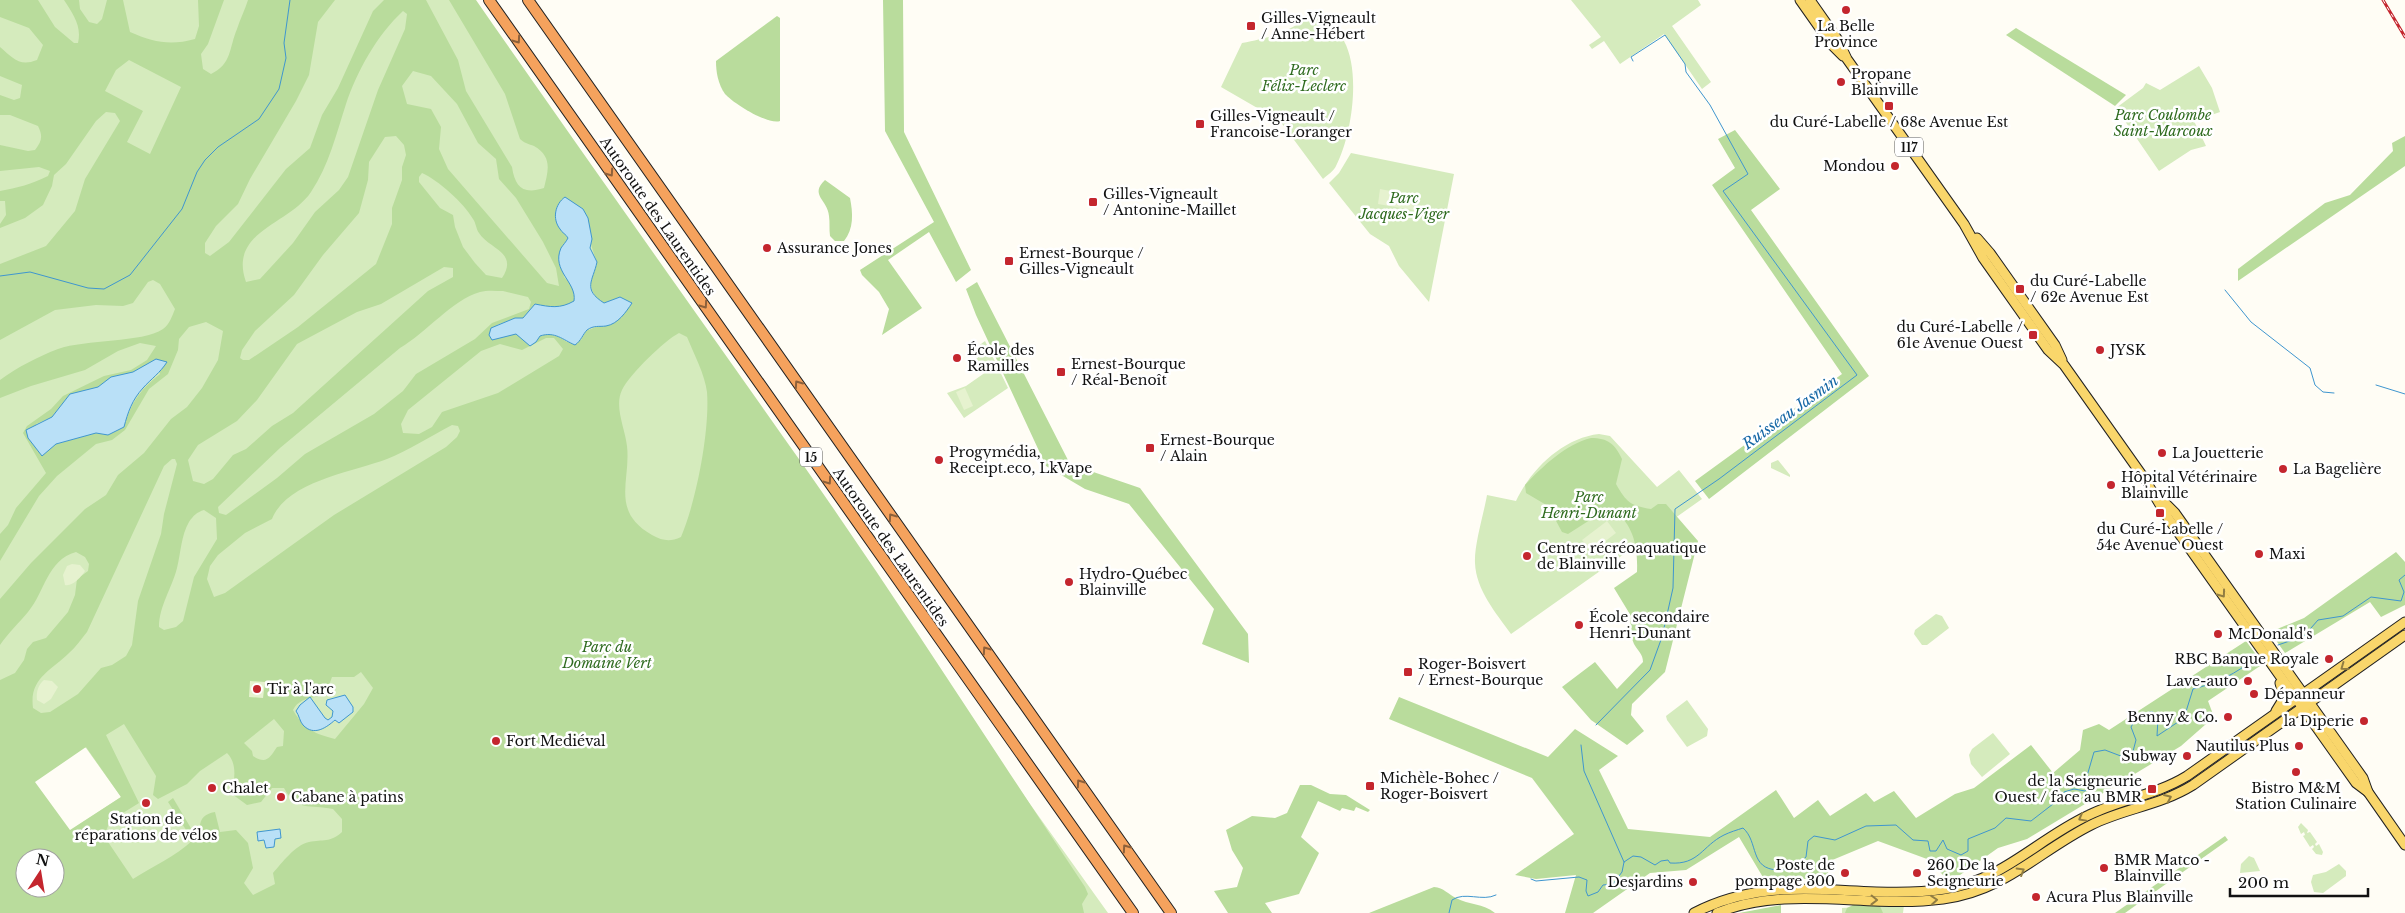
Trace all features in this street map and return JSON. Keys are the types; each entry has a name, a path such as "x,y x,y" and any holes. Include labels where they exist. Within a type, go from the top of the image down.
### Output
{"highway":[{"name":"Autoroute des Laurentides","path":"489,0 1133,913"},
{"name":"Autoroute des Laurentides","path":"528,0 1171,913"}],"main road":[{"name":"117","path":"1800,0 1831,44 1847,60 1964,224 1990,253 2055,345 2064,365 2154,492 2168,518 2275,668 2363,778 2368,792 2405,845"},
{"name":"117","path":"1810,0 1838,40 1847,60"},
{"name":"117","path":"2154,492 2175,513 2303,701"},
{"path":"1717,913 1741,905 1771,899 1928,901 1960,896 1992,886 2018,872 2091,824 2170,797 2193,785 2405,622"},
{"path":"1697,912 1730,898 1762,890 1791,888 1926,891 1956,887 1988,877 2006,868 2089,814 2143,797 2184,779 2269,719 2303,701 2403,636 2395,629"},
{"path":"2269,719 2282,704 2284,696 2275,668"},
{"path":"2143,797 2146,806"},
{"path":"2043,844 2048,852"},
{"path":"1988,877 1992,886"}],"green space":[{"path":"0,0 461,0 672,304 1108,913 140,913 77,826 121,797 86,748 0,721"},
{"name":"Parc du Domaine Vert","path":"0,0 38,0 55,27 74,43 78,43 78,26 64,0 79,0 80,9 89,22 97,24 102,19 107,0 123,0 130,32 162,42 178,42 195,39 199,26 198,0 224,0 208,44 201,54 203,69 211,74 223,65 229,55 248,0 335,0 318,22 309,75 296,101 250,179 238,204 216,226 205,243 205,253 210,256 229,242 286,169 310,148 322,115 338,88 373,11 384,0 426,0 458,60 466,91 512,167 515,180 525,190 544,188 548,170 547,160 540,150 520,139 505,94 449,0 476,0 806,469 912,625 1085,887 1088,894 1082,904 1084,913 0,913 0,680 15,673 24,660 27,649 33,642 46,638 68,612 75,595 77,579 88,571 89,564 85,557 76,552 66,556 59,562 53,569 34,604 0,645 0,599 31,563 85,509 106,495 118,475 144,453 171,419 187,407 202,388 218,360 223,331 206,322 189,327 179,339 178,350 168,374 149,389 125,430 112,440 96,444 57,476 39,496 0,561 0,534 8,525 16,508 46,473 23,433 27,426 51,409 63,396 104,376 131,370 147,360 156,346 140,343 118,351 85,370 31,386 0,398 0,380 28,363 58,349 142,337 154,333 167,325 175,309 160,284 153,280 148,282 133,303 123,306 96,305 55,310 0,340 0,264 46,246 75,211 85,179 120,121 115,113 106,112 96,121 66,164 54,175 52,186 43,205 25,218 0,228 0,224 6,215 5,201 0,201 0,191 36,181 48,176 50,171 39,167 0,171 0,145 28,151 35,150 40,141 41,133 38,126 10,115 0,115 0,95 14,100 20,98 22,85 0,76 0,47 21,62 37,60 43,45 29,28 0,17","holes":["403,11 407,14 405,29 378,90 348,177 339,190 315,212 293,243 260,279 246,282 243,265 245,251 264,230 289,213 311,192 327,160 356,79 376,42","129,60 181,87 150,154 127,142 143,111 105,91 116,70","413,71 431,76 457,104 478,143 496,159 499,179 516,198 543,242 556,268 559,286 547,283 448,169 439,149 441,127 431,109 407,104 402,86","396,136 404,145 406,155 402,167 402,180 392,208 392,224 376,264 298,327 249,360 243,360 240,358 242,350 255,331 294,295 323,255 359,213 368,180 369,162 385,137","422,173 443,186 457,199 473,219 479,233 505,257 507,262 502,278 486,275 475,263 463,247 455,227 453,215 440,208 419,182 419,177","555,216 588,218 590,240 597,262 591,280 594,294 604,303 620,297 631,303 601,325 586,331 581,340 567,342 557,336 547,335 540,336 536,342 497,325 515,318 523,318 537,308 559,307 574,301 575,294 570,283 564,277 561,249 568,238 557,225","444,267 453,268 453,277 428,291 293,413 272,426 246,449 233,455 213,479 204,484 193,481 188,460 198,445 237,421 257,400 297,344 357,312 381,304","503,291 528,297 531,302 529,309 492,323 475,339 416,374 403,391 374,414 305,454 277,478 226,515 219,513 218,507 280,448 449,309 480,292","679,333 687,337 706,385 707,408 701,466 687,522 681,537 673,540 663,540 639,526 631,516 627,506 625,495 628,459 627,446 619,403 622,390 639,367","546,338 554,338 563,349 559,356 498,393 442,412 432,427 419,434 403,433 401,424 408,410 481,351 500,344 522,350","156,359 160,374 137,397 124,427 108,435 96,433 56,444 42,456 36,424 52,417 70,394 98,387 111,377 133,373","452,425 458,426 460,431 457,437 446,447 334,515 225,593 214,597 207,579 210,566 218,555 245,533 272,519 280,506 292,495 322,480 387,459","172,459 175,459 177,464 164,514 161,534 138,601 132,645 126,656 112,665 101,668 78,694 50,712 41,713 33,708 34,689 38,682 72,651 87,632 164,466","204,510 216,518 217,539 194,577 183,621 176,627 164,630 159,627 161,612 175,575 184,533 194,516","361,672 373,688 364,704 335,739 311,730 301,722 293,710 303,701 325,696 332,677 354,677","274,719 284,731 283,746 277,747 270,757 265,760 253,756 252,751 244,743","124,724 156,776 153,795 158,799 187,784 200,771 227,753 234,767 232,794 247,805 261,802 272,788 284,788 289,796 299,804 333,809 342,819 342,832 330,839 309,842 299,847 273,873 275,884 253,895 244,883 253,868 248,843 236,830 220,832 215,812 204,817 196,836 186,846 133,879 104,836 110,821 139,803 106,735","86,747 121,797 70,830 35,782"]},
{"path":"883,0 903,0 904,132 971,270 956,282 929,232 888,260 922,308 882,335 889,309 879,292 862,275 860,270 934,222 885,131"},
{"path":"1571,0 1698,0 1701,5 1672,26 1711,82 1702,89 1664,34 1620,64 1604,41 1592,49 1589,45 1601,37"},
{"name":"Parc Félix-Leclerc","path":"1320,9 1344,41 1352,69 1353,86 1350,121 1342,153 1335,168 1323,179 1280,121 1221,87 1242,43 1284,32"},
{"path":"777,16 780,18 780,121 760,117 736,103 725,94 716,69 716,61"},
{"path":"2016,28 2126,95 2115,106 2006,35"},
{"name":"Parc Coulombe Saint-Marcoux","path":"2199,66 2212,88 2220,112 2194,121 2206,146 2191,150 2159,171 2116,108 2143,88 2146,83 2160,90"},
{"path":"1735,130 1780,189 1751,210 1869,376 1709,499 1695,481 1842,374 1712,185 1735,168 1718,139"},
{"path":"2405,136 2405,166 2238,281 2238,269 2325,203 2350,195 2393,151 2392,143"},
{"name":"Parc Jacques-Viger","path":"1351,153 1454,174 1429,302 1399,266 1389,246 1370,234 1329,183 1339,173"},
{"path":"825,180 850,198 852,221 850,231 844,241 835,241 830,236 828,210 819,194 821,185"},
{"path":"1380,189 1416,196 1413,210 1378,204"},
{"path":"977,282 1070,464 1140,488 1248,634 1249,663 1202,644 1214,609 1129,504 1085,489 1046,466 976,315 966,289"},
{"path":"985,341 1008,388 964,418 947,393 966,386 986,372 977,363 976,359 980,356 977,347"},
{"path":"965,388 973,406 964,410 956,392"},
{"name":"Parc Henri-Dunant","path":"1599,434 1610,436 1657,487 1679,470 1702,499 1511,634 1488,601 1476,573 1476,547 1487,495 1516,501 1530,478 1550,457 1573,442"},
{"path":"1591,438 1602,439 1610,443 1622,459 1616,484 1626,499 1634,505 1651,509 1658,504 1666,504 1698,541 1665,672 1632,704 1631,715 1644,731 1627,745 1591,720 1562,687 1595,662 1617,689 1643,662 1632,637 1630,627 1631,616 1614,588 1637,572 1637,554 1630,530 1621,516 1614,510 1604,511 1568,534 1562,532 1548,506 1526,493 1525,485 1547,463 1564,450"},
{"path":"1778,460 1790,477 1771,468 1771,463"},
{"path":"1607,521 1616,533 1591,552 1582,540"},
{"path":"2396,552 2405,562 2405,605 2381,617 2370,602 2285,653 2270,632 2304,618"},
{"path":"72,564 80,565 85,571 79,579 65,585 63,575 67,566"},
{"path":"1936,614 1942,616 1949,628 1927,645 1922,645 1914,634 1915,630"},
{"path":"2246,641 2263,664 2208,701 2214,717 2181,746 2027,839 1998,848 1960,875 1944,876 1927,859 1878,841 1830,861 1827,879 1764,879 1739,837 1686,870 1650,873 1593,913 1565,913 1576,875 1536,879 1515,875 1574,834 1532,778 1389,719 1399,697 1548,757 1575,729 1618,756 1599,770 1628,829 1710,837 1776,790 1794,818 1818,800 1830,816 1866,793 1874,802 1894,791 1916,818 1955,794 1974,788 2031,745 2053,773 2080,750 2083,730 2099,724 2109,730"},
{"path":"44,680 52,681 58,687 51,699 44,704 37,700 37,691"},
{"name":"Tir à l'arc","path":"250,681 265,682 263,698 249,697"},
{"path":"1687,700 1708,729 1707,736 1687,747 1666,716"},
{"path":"1993,733 2010,754 1982,777 1971,764 1969,755 1972,749"},
{"path":"1300,785 1311,785 1330,794 1346,795 1370,810 1368,812 1356,807 1354,811 1342,808 1340,811 1318,801 1301,837 1319,853 1299,894 1265,903 1272,913 1228,913 1214,891 1237,887 1243,868 1232,850 1226,830 1252,816 1275,818 1287,813"},
{"path":"173,798 192,830 190,836 168,802"},
{"path":"2301,823 2308,830 2307,833 2310,832 2317,842 2316,846 2319,844 2323,852 2322,855 2316,854 2312,849 2313,845 2310,847 2303,836 2305,835 2304,832 2301,834 2298,827"},
{"path":"2225,836 2228,840 2125,913 2115,913"},
{"path":"2249,856 2254,858 2260,871 2240,873 2241,864"},
{"path":"2339,864 2346,871 2346,876 2323,893 2314,892 2311,882 2313,875 2326,872"},
{"path":"1434,887 1461,900 1486,907 1495,913 1369,913"},
{"path":"1855,904 1879,904 1883,913 1845,913 1847,908"},
{"path":"1781,905 1781,913 1739,913"},
{"path":"1904,905 1903,913 1842,913 1842,908"}],"water":[{"path":"565,197 583,209 588,218 592,239 590,248 597,262 591,284 593,293 604,303 620,297 632,303 618,320 610,325 590,328 575,345 550,335 540,336 530,346 516,334 492,340 489,335 491,328 515,318 523,318 535,304 555,307 574,301 572,288 559,263 561,248 568,238 558,225 555,216 559,204"},
{"path":"156,359 167,362 136,397 124,427 108,435 96,433 56,444 42,456 28,438 26,430 52,417 70,394 98,387 111,377 133,372"},
{"path":"345,695 353,707 353,712 339,723 335,720 316,731 307,729 302,724 296,711 310,697 328,720 332,717 333,711 326,705 327,700"},
{"path":"280,829 281,838 275,839 274,847 266,848 264,840 258,841 257,832"}],"waterway":[{"path":"0,276 30,272 88,288 104,289 130,275 182,209 197,172 205,160 218,147 259,119 279,89 286,58 284,43 290,0"},
{"name":"Ruisseau Jasmin","path":"1596,725 1650,670 1662,637 1673,588 1675,509 1719,479 1857,375 1723,191 1748,174 1710,105 1686,72 1685,64 1665,35 1631,57 1633,61"},
{"path":"2225,290 2251,322 2310,368 2315,385 2323,392 2334,393"},
{"path":"2376,385 2405,394"},
{"path":"2278,645 2304,636 2318,620 2343,616 2371,597 2401,601 2404,592 2399,580 2405,575"},
{"path":"1531,879 1536,881 1579,877 1587,880 1586,891 1588,896 1598,892 1603,885 1613,884 1622,872 1624,862 1633,856 1641,857 1655,865 1661,861 1668,860 1670,863 1688,861 1700,854 1717,839 1743,828 1751,840 1758,860 1763,865 1778,870 1790,868 1806,857 1808,841 1814,836 1835,840 1866,826 1896,825 1913,840 1928,841 1930,851 1936,851 1943,840 1947,849 1961,855 1968,851 1968,839 1995,828 2006,818 2031,821 2053,804 2064,792 2074,789 2085,791 2092,785 2087,776 2094,752 2105,750 2126,758 2132,755 2136,740 2131,727 2140,716 2153,712 2158,718 2157,736 2184,718 2193,689 2226,677 2241,669 2255,658"},
{"name":"Ruisseau Jasmin","path":"1581,745 1584,771 1624,862"},
{"path":"1449,913 1452,900 1457,897 1491,897 1496,895"}],"railway":[{"path":"2383,0 2405,37"}],"place":[{"name":"La Belle Province","path":"1846,10"},
{"name":"Gilles-Vigneault / Anne-Hébert","path":"1251,26"},
{"name":"Propane Blainville","path":"1841,82"},
{"name":"du Curé-Labelle / 68e Avenue Est","path":"1889,106"},
{"name":"Gilles-Vigneault / Francoise-Loranger","path":"1200,124"},
{"name":"Mondou","path":"1895,166"},
{"name":"Gilles-Vigneault / Antonine-Maillet","path":"1093,202"},
{"name":"Assurance Jones","path":"767,248"},
{"name":"Ernest-Bourque / Gilles-Vigneault","path":"1009,261"},
{"name":"du Curé-Labelle / 62e Avenue Est","path":"2020,289"},
{"name":"du Curé-Labelle / 61e Avenue Ouest","path":"2033,335"},
{"name":"JYSK","path":"2100,350"},
{"name":"École des Ramilles","path":"957,358"},
{"name":"Ernest-Bourque / Réal-Benoît","path":"1061,372"},
{"name":"Ernest-Bourque / Alain","path":"1150,448"},
{"name":"La Jouetterie","path":"2162,453"},
{"name":"Progymédia, Receipt.eco, LkVape","path":"939,460"},
{"name":"La Bagelière","path":"2283,469"},
{"name":"Hôpital Vétérinaire Blainville","path":"2111,485"},
{"name":"du Curé-Labelle / 54e Avenue Ouest","path":"2160,513"},
{"name":"Maxi","path":"2259,554"},
{"name":"Centre récréoaquatique de Blainville","path":"1527,556"},
{"name":"Hydro-Québec Blainville","path":"1069,582"},
{"name":"École secondaire Henri-Dunant","path":"1579,625"},
{"name":"McDonald's","path":"2218,634"},
{"name":"RBC Banque Royale","path":"2329,659"},
{"name":"Roger-Boisvert / Ernest-Bourque","path":"1408,672"},
{"name":"Lave-auto","path":"2248,681"},
{"name":"Tir à l'arc","path":"257,689"},
{"name":"Dépanneur","path":"2254,694"},
{"name":"Benny & Co.","path":"2228,717"},
{"name":"la Diperie","path":"2364,721"},
{"name":"Fort Mediéval","path":"496,741"},
{"name":"Nautilus Plus","path":"2299,746"},
{"name":"Subway","path":"2187,756"},
{"name":"Bistro M&M Station Culinaire","path":"2296,772"},
{"name":"Michèle-Bohec / Roger-Boisvert","path":"1370,786"},
{"name":"Chalet","path":"212,788"},
{"name":"de la Seigneurie Ouest / face au BMR","path":"2152,789"},
{"name":"Cabane à patins","path":"281,797"},
{"name":"Station de réparations de vélos","path":"146,803"},
{"name":"BMR Matco - Blainville","path":"2104,868"},
{"name":"Poste de pompage 300","path":"1845,873"},
{"name":"260 De la Seigneurie","path":"1917,873"},
{"name":"Desjardins","path":"1693,882"},
{"name":"Acura Plus Blainville","path":"2036,897"}]}
